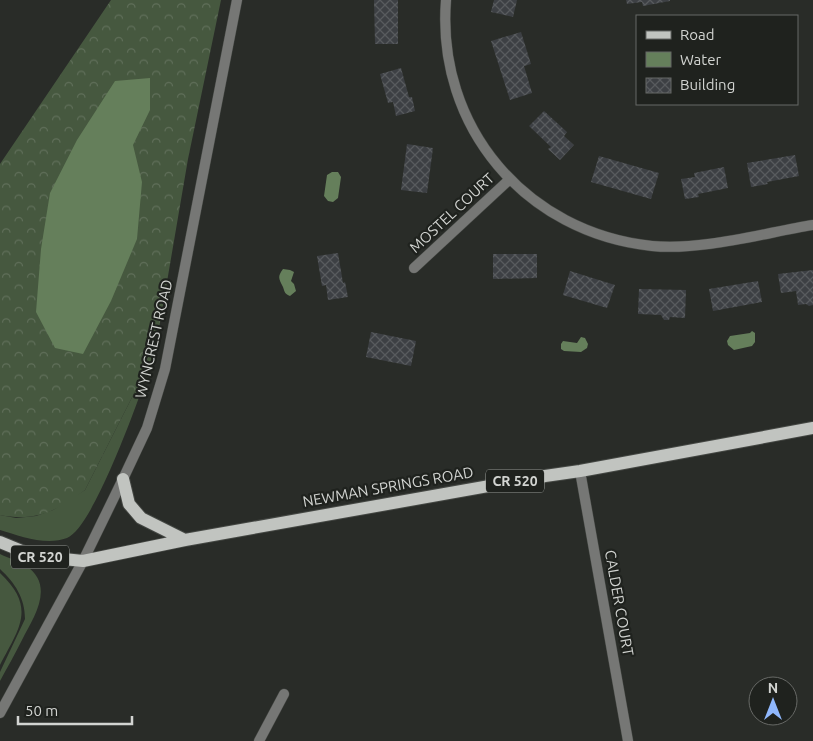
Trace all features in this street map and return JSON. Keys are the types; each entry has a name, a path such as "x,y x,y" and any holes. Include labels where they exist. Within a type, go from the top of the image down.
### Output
{"main road":[{"name":"NEWMAN SPRINGS ROAD","path":"0,542 34,556 83,560 813,428"},
{"path":"123,479 129,504 141,518 186,540"}],"street":[{"name":"WYNCREST ROAD","path":"0,713 83,560 147,428 165,369 237,0"},
{"path":"446,0 447,54 456,91 470,125 490,156 510,178 537,204 561,219 592,234 631,243 671,246 706,244 813,225"},
{"name":"MOSTEL COURT","path":"414,268 510,178"},
{"name":"CALDER COURT","path":"580,471 628,741"},
{"path":"259,741 284,694"}],"green space":[{"path":"111,0 221,0 188,159 155,352 85,490 65,504 46,513 24,517 0,515 0,164"},
{"path":"155,352 141,393 104,483 91,509 78,528 67,538 50,541 42,541 0,530 0,515 16,518 36,516 53,510 85,490"},
{"path":"0,554 22,563 34,573 41,591 40,601 32,621 0,681 0,672 25,619 25,611 18,591 0,569"},
{"path":"0,573 11,585 18,597 21,618 18,629 0,665"}],"water":[{"path":"150,78 150,110 133,145 142,182 137,239 111,301 83,354 55,348 36,312 41,249 50,193 77,140 115,81"},
{"path":"332,172 338,172 341,177 338,198 333,202 328,201 324,196 327,175"},
{"path":"283,269 294,272 291,281 296,291 290,296 285,293 280,280 279,276"},
{"path":"752,331 755,333 755,342 752,346 734,350 728,345 727,341 730,336 750,333"},
{"path":"581,337 585,338 588,344 587,348 581,352 564,351 561,349 563,341 577,343"}],"building":[{"path":"374,0 398,0 398,44 375,44"},
{"path":"494,0 517,0 513,17 491,12"},
{"path":"626,0 670,1 643,6 642,2 627,4"},
{"path":"521,32 531,64 524,66 532,93 510,100 491,41"},
{"path":"401,68 415,111 396,116 393,102 388,103 380,74"},
{"path":"544,111 567,132 564,136 574,145 560,160 548,149 551,147 529,126"},
{"path":"407,144 433,148 427,193 401,190"},
{"path":"795,155 799,176 751,187 747,163"},
{"path":"599,156 659,173 651,199 591,182"},
{"path":"724,167 728,188 698,194 699,197 685,199 681,179 695,177 694,173"},
{"path":"338,253 343,283 345,282 348,297 328,300 326,285 322,286 317,256"},
{"path":"493,254 537,254 537,278 493,279"},
{"path":"813,270 813,305 798,305 796,291 781,293 778,274"},
{"path":"570,271 615,285 607,308 563,295"},
{"path":"758,281 762,302 713,311 709,289"},
{"path":"639,289 686,290 685,318 670,317 669,320 664,320 661,315 638,314"},
{"path":"371,332 416,341 411,366 366,357"}]}
